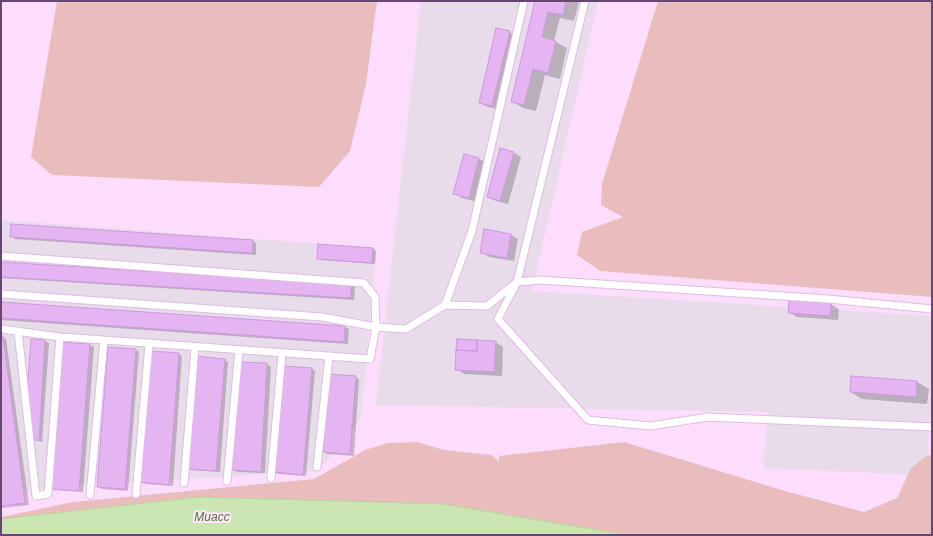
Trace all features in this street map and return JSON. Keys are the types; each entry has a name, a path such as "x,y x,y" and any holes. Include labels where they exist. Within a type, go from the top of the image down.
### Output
{"lane":[{"path":"445,305 472,231 524,1"},
{"path":"585,1 517,282 498,319 588,420 650,426 708,417 932,427"},
{"path":"1,256 364,283 375,297 376,327 370,359 60,337 1,329"},
{"path":"1,294 322,317 376,327 406,329 445,305 487,306 517,282 540,280 820,298 932,308"},
{"path":"18,331 36,496 48,494 60,337"},
{"path":"90,496 104,340"},
{"path":"136,494 148,344"},
{"path":"184,483 195,347"},
{"path":"227,481 239,350"},
{"path":"271,478 282,353"},
{"path":"317,466 329,356"}],"shaded area":[{"path":"57,1 377,1 366,84 350,151 319,187 52,175 31,157"},
{"path":"421,1 598,1 532,291 932,316 932,401 925,475 763,468 768,412 376,405"},
{"path":"658,1 932,1 932,297 600,271 577,255 582,232 623,217 601,205 602,184"},
{"path":"1,220 376,248 361,418 340,448 316,471 67,486 1,494"},
{"path":"417,442 444,450 491,455 499,461 499,456 624,442 785,491 864,512 897,498 911,468 928,455 932,457 932,535 431,535 200,497 1,519 1,517 73,502 314,479 365,450 388,443"}],"water":[{"name":"Миасс","path":"200,497 444,504 628,535 1,535 1,519"}],"building":[{"path":"535,1 566,1 563,15 548,12 542,37 556,41 548,73 533,69 524,105 511,102"},
{"path":"496,28 510,31 492,106 479,103"},
{"path":"500,148 514,152 500,201 487,197"},
{"path":"464,154 479,158 469,198 453,194"},
{"path":"11,224 253,240 252,253 10,237"},
{"path":"484,229 511,234 507,258 480,253"},
{"path":"318,244 373,248 372,263 317,259"},
{"path":"1,262 351,284 351,298 1,277"},
{"path":"789,300 831,303 830,316 788,313"},
{"path":"1,302 345,326 344,342 1,318"},
{"path":"1,336 3,336 25,503 1,506"},
{"path":"31,339 45,340 39,441 31,439 27,395"},
{"path":"457,339 477,340 477,351 456,350"},
{"path":"477,340 496,341 494,372 455,370 456,350 477,351"},
{"path":"61,342 90,344 79,491 50,489"},
{"path":"108,347 136,349 125,489 97,487"},
{"path":"150,351 179,353 169,485 140,482"},
{"path":"195,356 225,359 216,471 187,469"},
{"path":"238,362 267,363 261,472 232,470"},
{"path":"284,366 312,368 303,475 275,472"},
{"path":"328,374 356,376 350,454 323,452"},
{"path":"851,376 917,381 916,397 850,392"}]}
